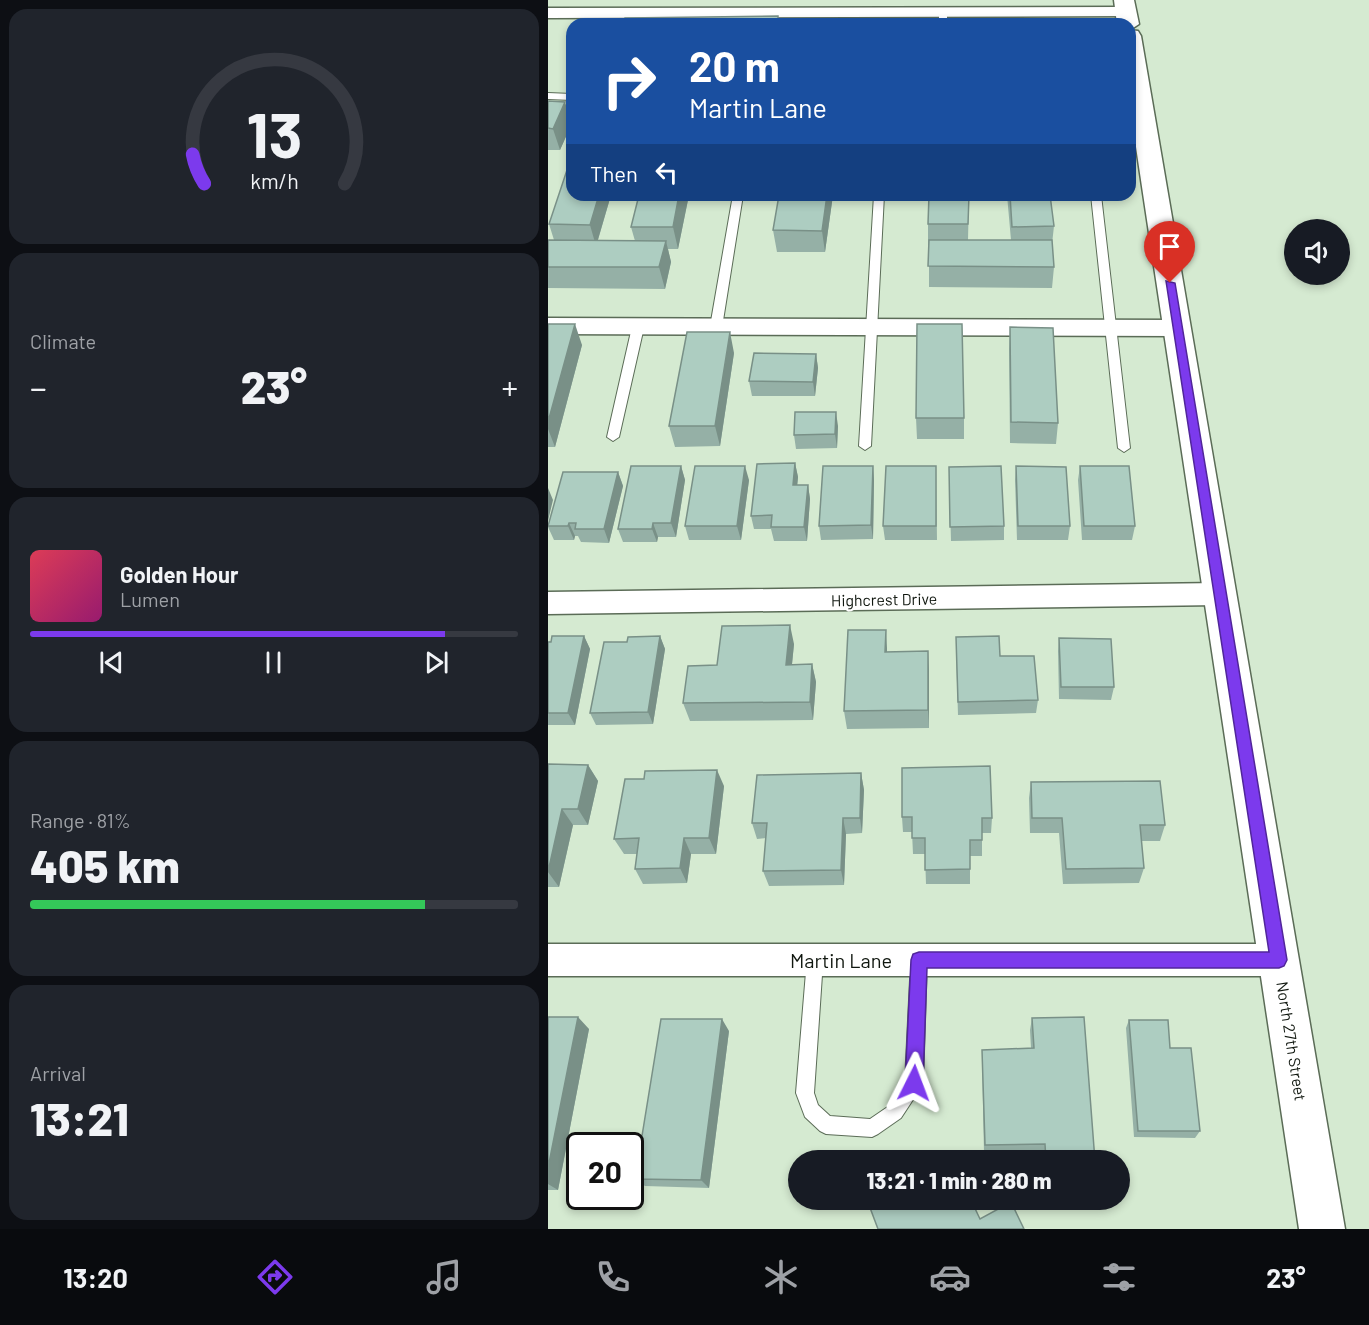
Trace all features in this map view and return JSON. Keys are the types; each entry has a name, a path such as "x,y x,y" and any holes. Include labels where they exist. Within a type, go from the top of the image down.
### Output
{"street":[{"path":"548,13 1127,18"},
{"name":"North 27th Street","path":"1136,74 1322,1229"},
{"path":"548,326 1177,328"},
{"name":"Highcrest Drive","path":"548,603 1219,594"},
{"name":"Martin Lane","path":"548,960 1279,960"}],"lane":[{"path":"548,96 566,97"},
{"path":"716,327 737,201"},
{"path":"865,446 879,201"},
{"path":"1097,201 1124,448"},
{"path":"613,438 638,327"},
{"path":"815,960 805,1093 811,1111 826,1125 872,1128 895,1112 914,1083 919,960"}],"building":[{"path":"778,16 778,18 625,18"},
{"path":"548,101 565,102 553,129 548,128"},
{"path":"566,173 566,201 597,201 590,225 549,224"},
{"path":"638,201 678,201 673,227 631,227"},
{"path":"778,201 826,201 822,231 773,230"},
{"path":"929,201 969,201 968,224 928,224"},
{"path":"1010,201 1051,201 1054,226 1012,227"},
{"path":"548,240 666,241 659,267 548,267"},
{"path":"929,240 1052,240 1054,267 928,266"},
{"path":"548,324 575,324 548,422"},
{"path":"917,324 962,324 964,418 916,418"},
{"path":"1010,327 1053,328 1058,423 1011,422"},
{"path":"687,332 730,332 715,426 669,426"},
{"path":"754,353 816,354 813,382 749,381"},
{"path":"795,412 836,412 835,434 794,435"},
{"path":"795,463 793,485 808,485 804,527 771,527 772,515 751,516 757,464"},
{"path":"631,466 681,466 671,523 653,523 652,529 618,529"},
{"path":"695,466 745,466 737,526 685,526"},
{"path":"823,466 873,466 871,525 819,526"},
{"path":"886,466 936,466 936,526 883,526"},
{"path":"1001,466 1004,526 950,527 949,467"},
{"path":"1016,466 1066,467 1070,526 1018,526"},
{"path":"1080,466 1129,466 1135,526 1084,526"},
{"path":"563,472 618,472 604,529 575,529 576,523 569,523 568,526 548,526"},
{"path":"790,625 786,665 812,664 810,702 683,703 688,666 717,665 722,626"},
{"path":"848,630 886,630 885,652 928,651 928,710 844,711"},
{"path":"552,636 584,636 568,713 548,713 548,642 551,642"},
{"path":"660,636 648,712 590,713 604,642 627,642 628,637"},
{"path":"999,636 1000,656 1034,656 1038,700 958,702 956,637"},
{"path":"1059,638 1111,639 1114,687 1061,687"},
{"path":"548,764 588,765 578,809 562,809 548,872"},
{"path":"990,766 992,818 982,818 982,840 970,840 970,869 925,870 925,838 912,838 912,817 902,817 902,768"},
{"path":"717,770 709,838 684,838 680,868 635,869 639,838 614,839 625,779 644,779 645,771"},
{"path":"861,773 860,818 843,818 841,870 763,871 767,823 752,823 757,775"},
{"path":"1160,781 1165,825 1140,825 1144,868 1066,869 1062,818 1032,818 1031,782"},
{"path":"548,1017 578,1017 548,1168"},
{"path":"1084,1017 1094,1150 1045,1150 1045,1144 985,1145 982,1050 1034,1048 1032,1018"},
{"path":"661,1019 722,1019 701,1180 644,1179 643,1132"},
{"path":"1129,1020 1168,1020 1170,1048 1191,1048 1200,1131 1138,1131"},
{"path":"871,1210 976,1210 980,1219 996,1210 1015,1210 1024,1229 878,1229"}],"route":[{"path":"914,1083 919,960 1279,960 1170,283"}]}
